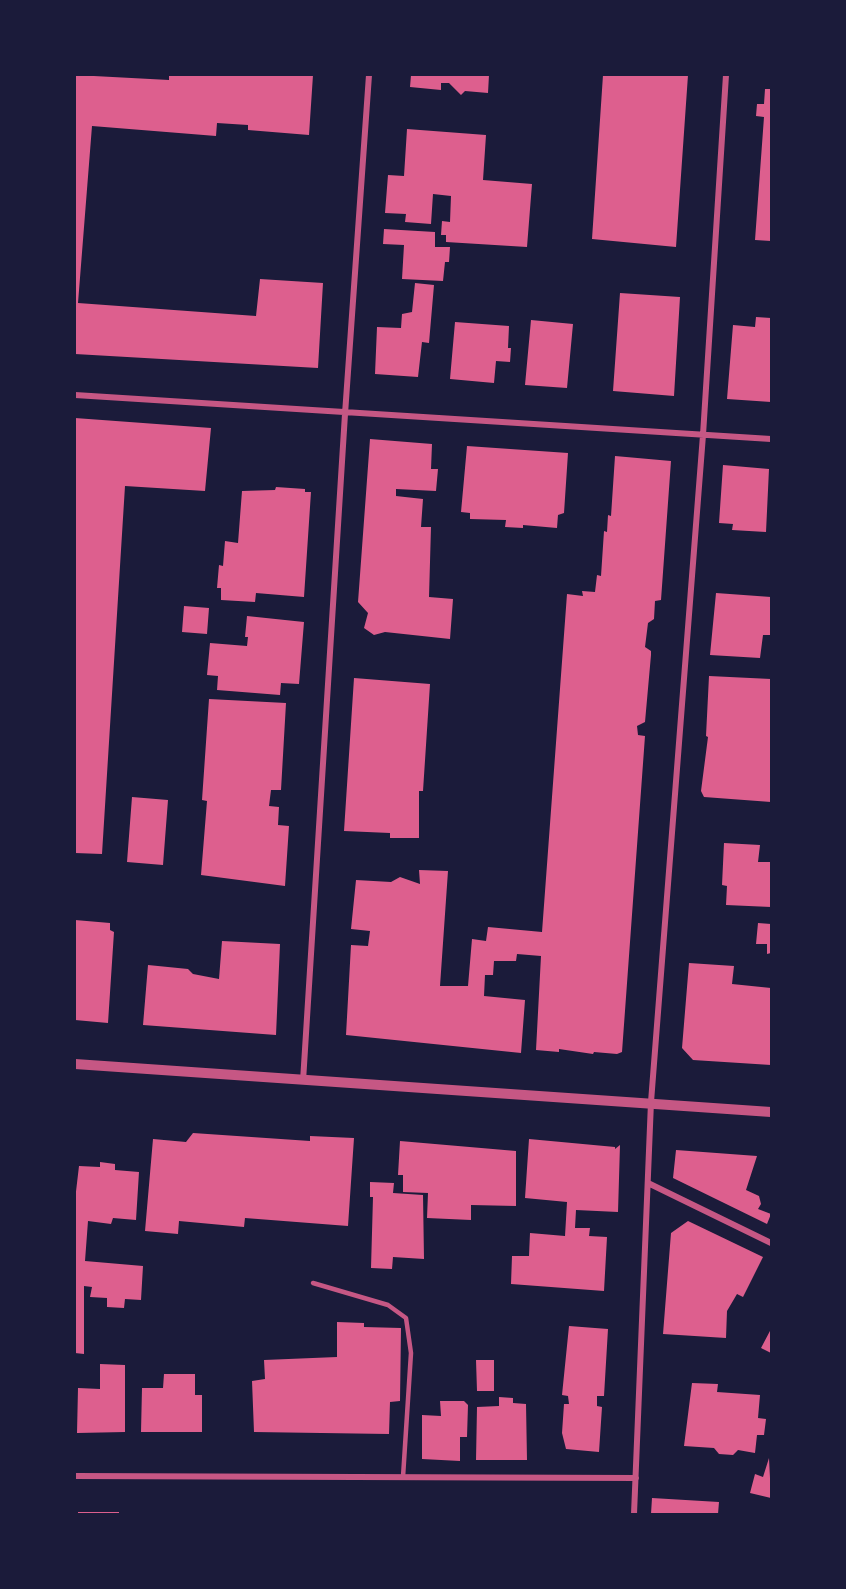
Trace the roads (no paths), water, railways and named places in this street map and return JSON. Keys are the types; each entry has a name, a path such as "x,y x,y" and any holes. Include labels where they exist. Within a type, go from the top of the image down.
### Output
{"street":[{"path":"303,1081 369,75"},
{"path":"634,1514 651,1102 703,435 726,75"},
{"path":"75,395 345,414 771,439"},
{"path":"75,1064 771,1112"},
{"path":"648,1183 771,1243"},
{"path":"75,1476 636,1478"}],"lane":[{"path":"313,1283 388,1305 406,1318 411,1353 403,1477"}]}
